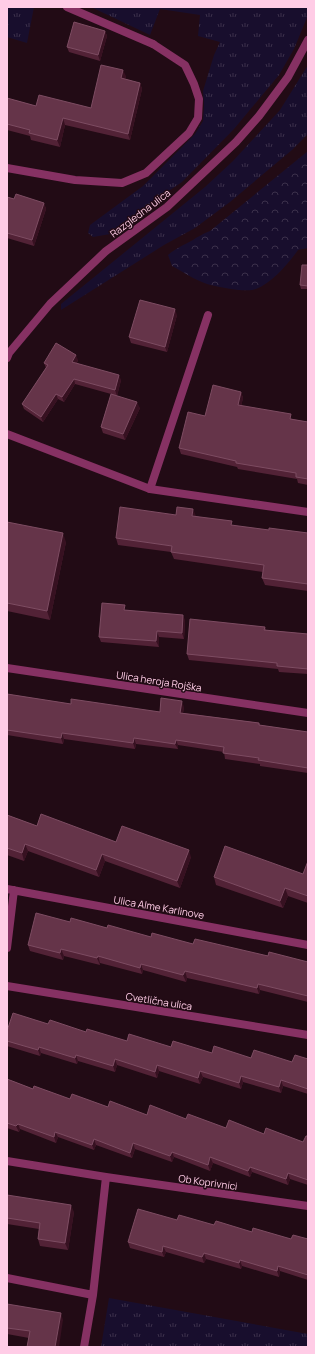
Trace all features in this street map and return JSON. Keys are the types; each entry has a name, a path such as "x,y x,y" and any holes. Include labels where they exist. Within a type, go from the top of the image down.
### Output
{"street":[{"path":"7,168 75,180 122,183 146,173 189,133 198,118 199,99 185,65 153,44 67,7"},
{"name":"Razgledna ulica","path":"7,358 50,304 106,251 167,207 236,142 259,116 288,77 308,40"},
{"path":"150,490 208,315"},
{"path":"7,434 150,490 308,512"},
{"name":"Ulica heroja Rojška","path":"7,668 308,713"},
{"path":"7,948 10,890"},
{"name":"Ulica Alme Karlinove","path":"10,890 308,944"},
{"name":"Cvetlična ulica","path":"7,986 308,1035"},
{"name":"Ob Koprivnici","path":"7,1161 308,1206"},
{"path":"84,1347 92,1295 106,1177"},
{"path":"7,1278 92,1295"}],"green space":[{"path":"7,7 34,7 27,43 7,37"},
{"path":"91,7 308,7 308,15 294,49 279,75 234,129 182,182 160,197 116,233 93,237 88,233 90,225 143,186 195,134 203,121 203,91 214,55 220,42 198,36 200,15 160,9 150,35"},
{"path":"308,65 308,134 292,150 230,202 195,228 164,245 61,310 61,304 205,187 233,161 280,110"},
{"path":"308,151 308,248 298,250 274,278 256,289 239,290 207,284 172,266 168,255 177,248 210,231"},
{"path":"109,1298 308,1334 308,1347 101,1347"}],"building":[{"path":"74,22 105,31 98,55 67,47"},
{"path":"101,65 123,70 121,78 140,83 128,134 63,118 57,140 29,133 30,130 7,124 7,98 36,106 39,95 91,108"},
{"path":"16,194 44,203 32,240 7,233 7,197 14,199"},
{"path":"302,265 308,265 308,286 300,285"},
{"path":"140,300 175,309 165,347 129,337"},
{"path":"56,343 76,355 72,362 119,375 115,390 74,379 62,397 56,394 41,417 22,404 48,365 44,363"},
{"path":"213,385 241,392 238,405 291,414 290,419 308,422 308,479 296,477 296,473 236,463 236,461 179,448 188,412 205,416"},
{"path":"111,394 137,402 123,434 101,427"},
{"path":"120,507 176,515 177,507 193,509 192,516 232,521 231,525 308,533 308,584 262,578 264,565 171,552 172,546 116,538"},
{"path":"7,522 63,533 47,611 7,603"},
{"path":"102,603 125,605 124,610 183,615 182,633 157,631 156,641 99,637"},
{"path":"190,619 265,627 264,630 308,634 308,669 277,666 277,663 187,654"},
{"path":"7,694 71,704 71,699 160,712 161,698 182,701 180,713 259,723 259,725 308,732 308,768 258,760 259,758 223,753 224,747 176,740 175,744 134,738 133,743 62,733 61,738 7,730"},
{"path":"41,814 116,842 122,826 189,850 177,881 102,854 96,870 25,844 22,853 7,848 7,815 37,826"},
{"path":"225,846 303,874 308,861 308,896 285,888 280,901 214,877"},
{"path":"36,913 70,922 71,918 107,928 108,925 151,937 152,933 193,944 195,939 268,956 269,952 308,962 308,996 258,984 257,988 185,971 183,975 141,964 140,968 98,956 97,958 61,949 60,953 28,945"},
{"path":"13,1013 48,1024 50,1020 86,1032 87,1029 127,1041 129,1034 171,1047 173,1041 212,1053 214,1046 251,1058 254,1050 292,1062 295,1055 308,1059 308,1089 281,1080 279,1087 241,1076 239,1083 200,1071 198,1078 157,1065 155,1072 115,1059 113,1066 76,1055 75,1058 39,1047 38,1050 7,1041 7,1031"},
{"path":"7,1079 33,1089 34,1086 70,1099 72,1094 108,1107 110,1101 147,1115 150,1105 186,1119 188,1114 226,1128 229,1120 264,1134 266,1128 303,1142 306,1136 308,1136 308,1180 288,1173 286,1179 250,1167 248,1171 210,1157 208,1165 172,1152 170,1156 133,1143 130,1153 94,1139 92,1145 55,1132 54,1137 18,1124 16,1126 7,1123"},
{"path":"7,1195 71,1205 65,1243 38,1239 40,1223 7,1218"},
{"path":"138,1209 177,1220 179,1215 214,1225 216,1221 252,1232 253,1228 291,1239 293,1235 308,1239 308,1275 278,1266 277,1271 240,1260 239,1263 204,1253 202,1257 163,1246 162,1252 128,1242"},
{"path":"7,1304 61,1313 55,1347 27,1347 30,1331 7,1328"}]}
